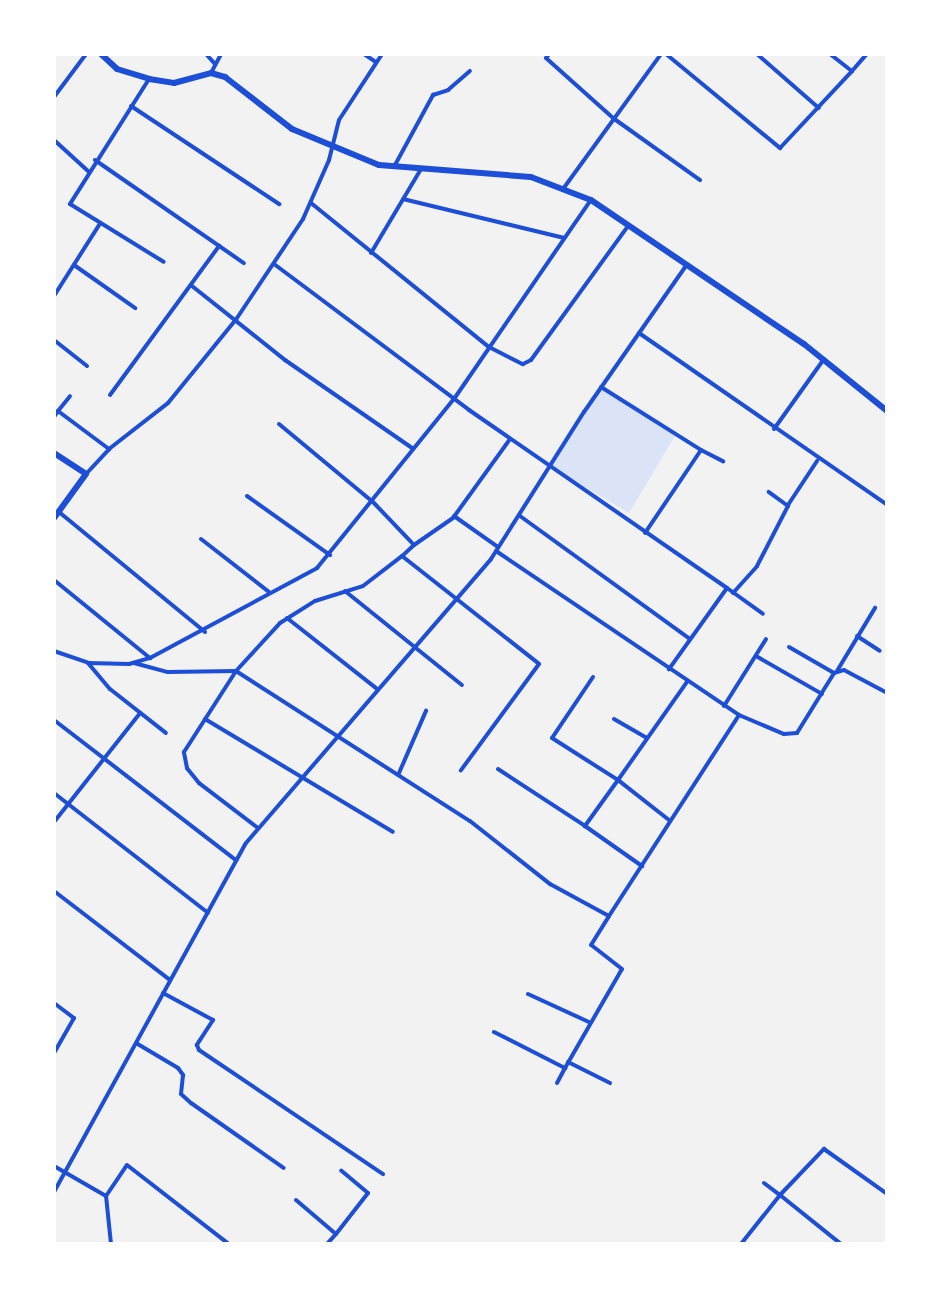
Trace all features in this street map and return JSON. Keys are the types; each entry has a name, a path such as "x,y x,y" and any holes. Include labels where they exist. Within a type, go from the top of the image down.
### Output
{"street":[{"path":"54,97 86,54"},
{"path":"101,54 117,69 149,79 174,83 211,73 237,85 292,129 394,167 422,166 531,177 591,200 686,266 706,275 824,359 887,411"},
{"path":"206,54 215,64"},
{"path":"211,73 221,54"},
{"path":"364,54 376,62"},
{"path":"205,632 56,515 109,449 168,403 237,318 311,203 339,120 382,54"},
{"path":"563,189 613,118 664,54 780,148 867,54"},
{"path":"757,54 819,108"},
{"path":"830,54 852,71"},
{"path":"545,55 613,118 700,180"},
{"path":"394,167 433,95 448,90 470,71"},
{"path":"149,79 88,171 70,204 99,225 164,262"},
{"path":"131,106 279,204"},
{"path":"54,140 88,171"},
{"path":"95,160 244,263"},
{"path":"371,253 422,166"},
{"path":"403,199 499,219 565,239"},
{"path":"134,663 205,632 269,592 317,568 330,555 454,399 591,200"},
{"path":"311,203 489,347 528,363 629,225"},
{"path":"54,296 99,225"},
{"path":"110,395 219,246"},
{"path":"274,264 454,399 763,614"},
{"path":"74,265 135,308"},
{"path":"54,1192 237,860 258,828 498,549 601,387 686,266"},
{"path":"192,286 237,318 285,360 413,449"},
{"path":"639,333 817,461 887,505"},
{"path":"54,340 87,366"},
{"path":"774,429 824,359"},
{"path":"601,387 723,461"},
{"path":"54,417 70,396"},
{"path":"58,411 109,449"},
{"path":"279,424 373,502 414,545"},
{"path":"258,828 187,768 184,752 236,671 287,618 363,586 454,516 510,439"},
{"path":"645,533 701,450"},
{"path":"54,453 86,474"},
{"path":"733,593 757,566 788,506 817,461"},
{"path":"769,492 788,506"},
{"path":"247,496 330,555"},
{"path":"454,516 724,706 739,715 793,735 875,608"},
{"path":"520,516 690,639"},
{"path":"201,539 269,592"},
{"path":"402,556 539,666 461,770"},
{"path":"54,580 150,658"},
{"path":"669,669 727,588"},
{"path":"345,591 462,685"},
{"path":"287,618 376,689"},
{"path":"857,636 880,651"},
{"path":"724,706 766,639"},
{"path":"789,647 835,672 887,693"},
{"path":"54,651 88,663 134,663 168,672 236,671 399,773 550,884 609,916"},
{"path":"756,656 822,694"},
{"path":"88,663 140,713 166,733"},
{"path":"593,677 552,738 618,780 669,820"},
{"path":"585,826 687,682"},
{"path":"399,773 426,711"},
{"path":"54,822 140,713"},
{"path":"557,1083 589,1022 622,969 591,945 739,715"},
{"path":"205,719 393,832"},
{"path":"614,719 647,738"},
{"path":"54,720 237,860"},
{"path":"498,769 642,866"},
{"path":"54,793 208,913"},
{"path":"54,891 170,980"},
{"path":"163,993 213,1020 197,1045 199,1050 383,1174"},
{"path":"528,994 589,1022"},
{"path":"54,1003 74,1018 54,1053"},
{"path":"494,1032 610,1083"},
{"path":"136,1043 178,1068 183,1075 181,1094 191,1103 284,1168"},
{"path":"741,1244 780,1195 824,1149 887,1194"},
{"path":"111,1244 106,1196 127,1165 229,1244"},
{"path":"54,1166 106,1196"},
{"path":"327,1244 368,1193 341,1170"},
{"path":"764,1183 841,1244"},
{"path":"296,1200 336,1234"}],"shaded area":[{"path":"601,388 675,436 629,513 551,467"}]}
